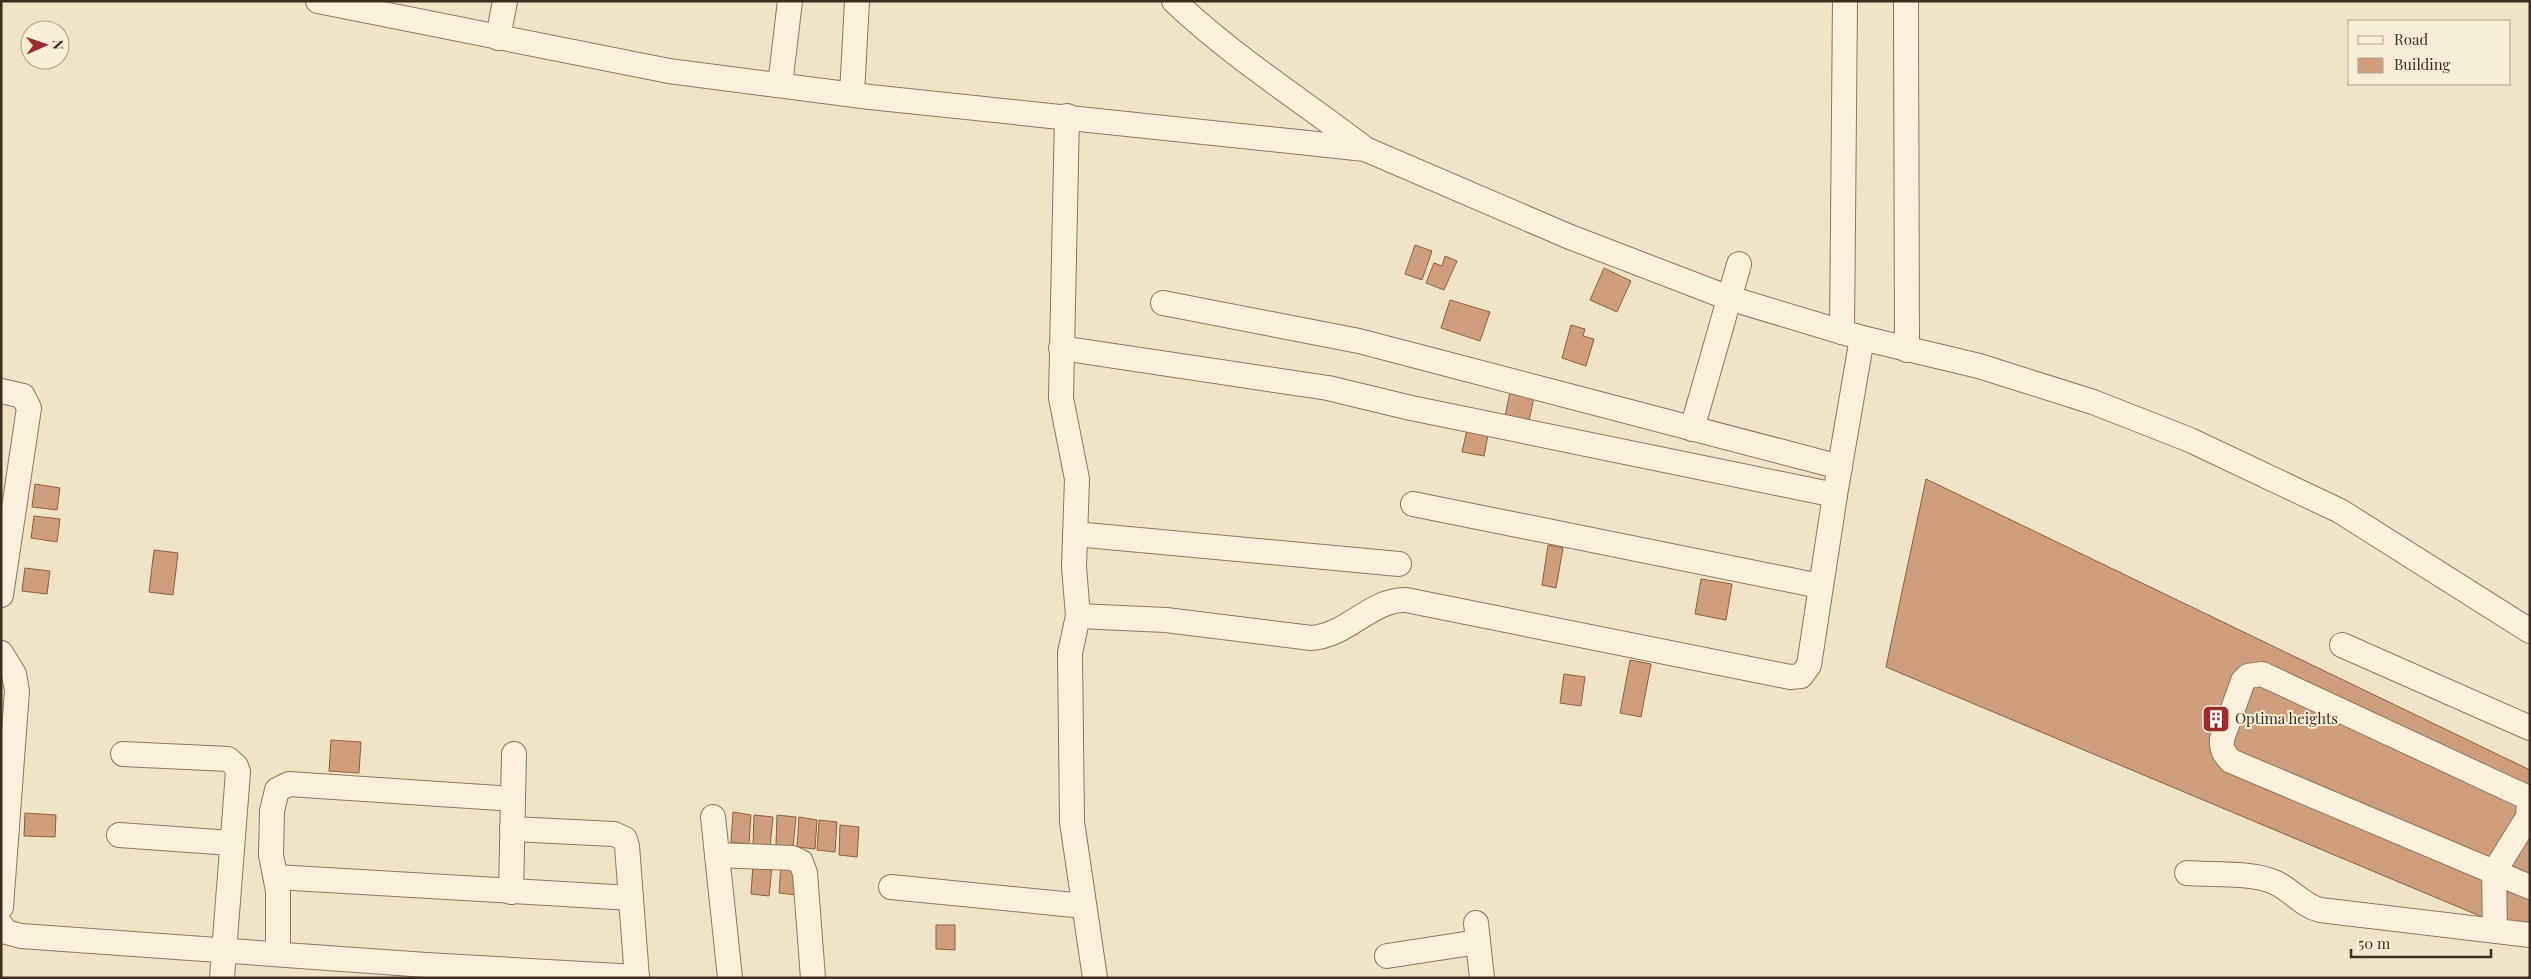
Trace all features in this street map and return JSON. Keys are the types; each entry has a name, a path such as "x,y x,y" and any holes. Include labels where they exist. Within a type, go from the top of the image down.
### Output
{"street":[{"path":"318,1 403,10 498,38 669,71 852,94 1365,149"},
{"path":"498,38 506,1"},
{"path":"780,85 790,1"},
{"path":"852,94 857,1"},
{"path":"1174,1 1198,23 1268,79 1365,149 1570,237 1730,298 1852,335 1907,350 1979,366 2092,402 2190,440 2340,511 2530,631"},
{"path":"1078,616 1166,620 1312,638 1325,637 1336,633 1389,602 1406,600 1790,677 1801,676 1809,666 1840,467 1852,335 1845,1"},
{"path":"1906,1 1907,350"},
{"path":"1067,116 1061,348 1062,412 1077,479 1075,534 1078,616 1070,652 1072,822 1095,978"},
{"path":"1692,429 1739,264"},
{"path":"1163,303 1360,341 1840,467"},
{"path":"1061,348 1328,388 1411,408 1835,495"},
{"path":"1,391 22,396 29,408 10,479 1,595"},
{"path":"1413,504 1820,586"},
{"path":"1075,534 1400,564"},
{"path":"2342,645 2530,728"},
{"path":"1,653 10,666 16,681 8,723 2,892"},
{"path":"2495,930 2494,872 2528,817 2529,802 2524,796 2262,674 2248,676 2243,681 2222,739 2222,748 2225,756 2231,761 2494,872 2530,887"},
{"path":"123,754 228,759 233,761 238,772 222,949 222,978"},
{"path":"511,892 514,754"},
{"path":"278,953 276,877 271,855 272,811 275,795 284,785 513,799"},
{"path":"713,817 730,978"},
{"path":"1,925 6,932 21,936 637,978 627,846 621,835 512,829"},
{"path":"119,835 231,843"},
{"path":"717,855 792,858 801,862 805,873 812,978"},
{"path":"2188,873 2261,878 2276,882 2308,907 2320,910 2495,930 2530,936"},
{"path":"276,877 631,898"},
{"path":"891,887 1084,906"},
{"path":"1386,956 1477,932 1482,978"}],"building":[{"path":"1415,245 1432,251 1422,280 1405,274"},
{"path":"1445,256 1457,261 1444,290 1426,283 1434,263 1442,266"},
{"path":"1604,268 1631,281 1617,312 1590,300"},
{"path":"1450,300 1490,312 1480,341 1441,328"},
{"path":"1571,325 1585,329 1583,336 1594,339 1586,366 1562,358"},
{"path":"1510,392 1534,397 1529,421 1505,416"},
{"path":"1468,425 1489,430 1484,456 1462,452"},
{"name":"Optima heights","path":"1926,479 2530,770 2530,937 1886,667"},
{"path":"35,484 60,488 57,510 32,507"},
{"path":"34,516 60,519 57,542 31,538"},
{"path":"1548,545 1563,548 1556,588 1542,585"},
{"path":"154,550 178,553 173,595 149,592"},
{"path":"25,568 50,571 47,594 22,591"},
{"path":"1701,579 1732,584 1726,620 1695,614"},
{"path":"1630,660 1651,664 1641,717 1620,713"},
{"path":"1564,674 1585,677 1581,706 1560,703"},
{"path":"331,740 361,742 359,773 329,771"},
{"path":"733,812 751,815 749,844 731,842"},
{"path":"25,813 56,815 55,837 24,836"},
{"path":"754,815 773,817 770,847 753,845"},
{"path":"777,815 796,817 793,847 776,845"},
{"path":"799,817 817,820 815,849 797,847"},
{"path":"819,820 837,822 835,852 817,850"},
{"path":"840,825 859,827 857,857 839,855"},
{"path":"781,863 799,866 797,895 779,893"},
{"path":"753,864 772,866 769,896 751,894"},
{"path":"936,925 955,925 955,950 936,949"}],"place":[{"name":"Optima heights","path":"2216,719"}]}
